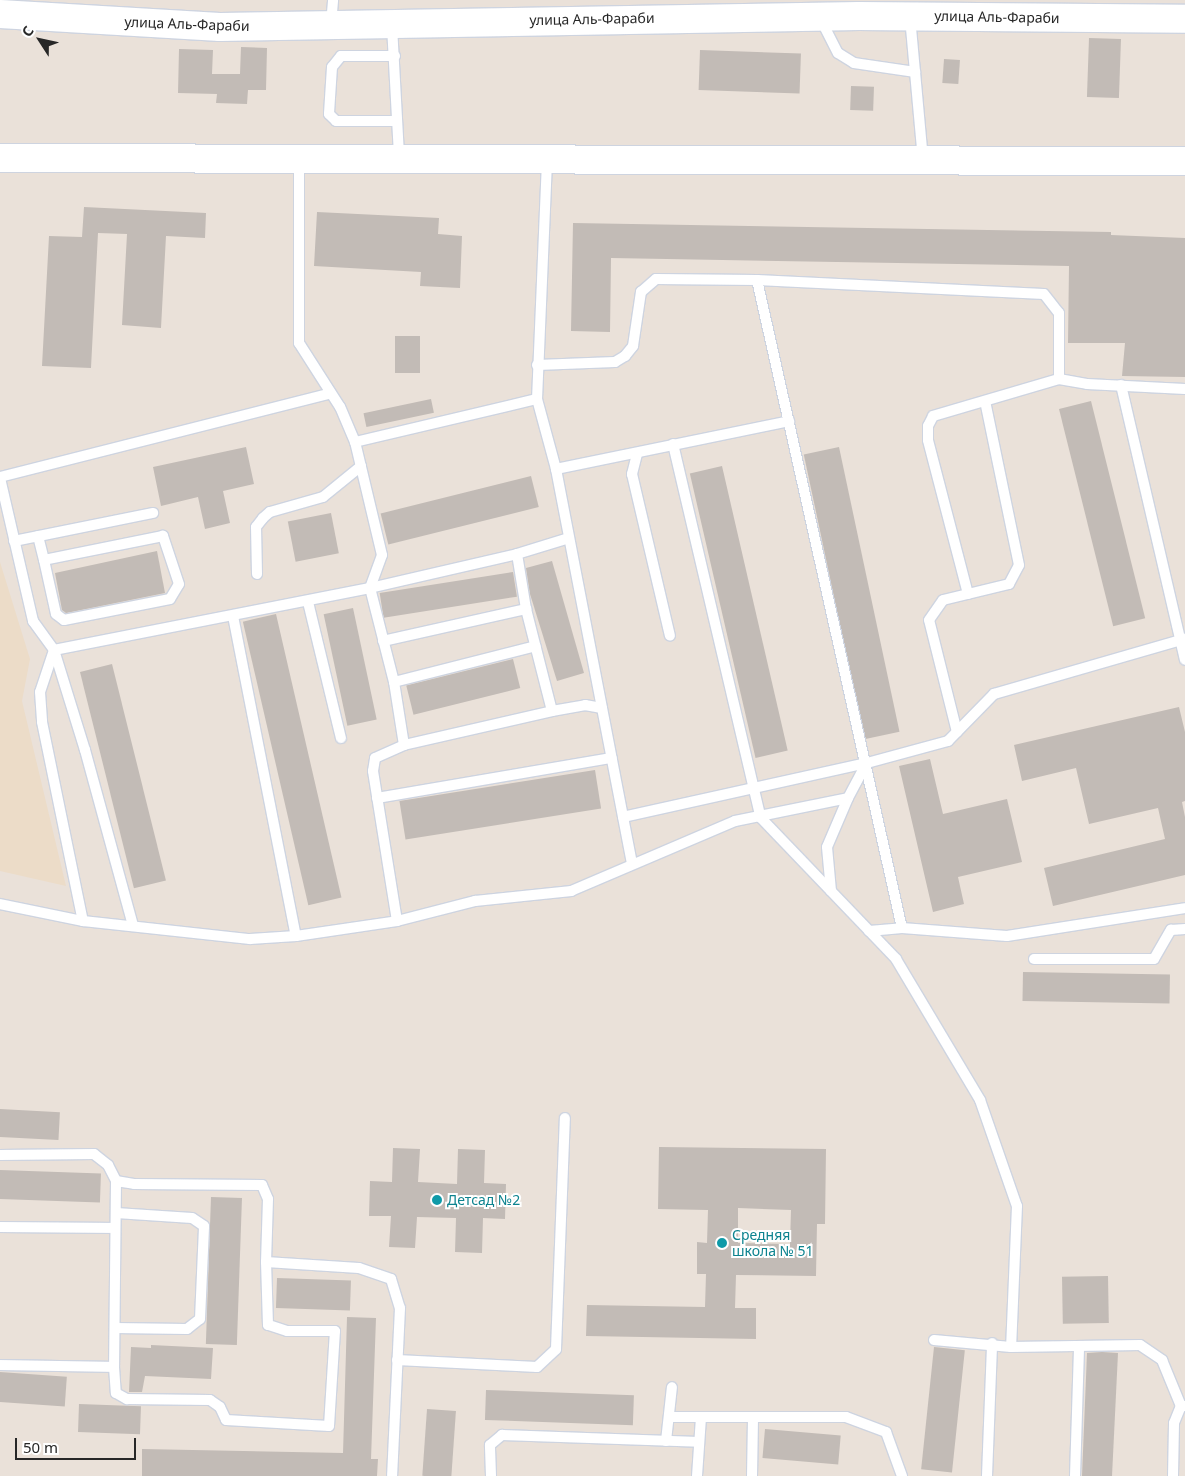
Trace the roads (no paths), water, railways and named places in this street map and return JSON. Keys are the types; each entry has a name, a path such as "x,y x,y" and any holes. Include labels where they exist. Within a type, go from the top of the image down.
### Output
{"main road":[{"name":"улица Аль-Фараби","path":"18,10 220,27 332,12 392,24 814,14 910,16 1070,12 1185,19"},
{"path":"0,158 299,159 399,157 1185,161"}],"lane":[{"path":"814,14 838,53 854,63 915,72"},
{"path":"910,16 923,160"},
{"path":"392,24 399,157"},
{"path":"395,56 341,56 332,66 329,114 336,121 398,121"},
{"path":"547,158 537,398 556,469 632,864"},
{"path":"299,159 298,343 331,393 355,442 382,554 370,588 394,682 404,745"},
{"path":"537,365 615,362 625,356 634,346 641,292 656,278 757,280 1044,294 1059,313 1059,379"},
{"path":"757,280 867,763 902,928"},
{"path":"968,594 928,440 928,426 933,416 1059,379 1185,389"},
{"path":"1121,385 1182,640 1185,660"},
{"path":"133,926 85,750 54,650 33,621 0,478 331,393"},
{"path":"355,442 537,398"},
{"path":"957,732 929,620 943,600 1009,584 1019,565 985,401"},
{"path":"556,469 637,454 674,444 789,421"},
{"path":"674,444 761,818 896,959 980,1100 1016,1206 1011,1347"},
{"path":"637,454 632,474 670,636"},
{"path":"257,574 256,527 263,518 270,512 323,497 361,466"},
{"path":"14,541 153,513"},
{"path":"38,536 56,614 64,620 170,599 179,584 163,536 44,560"},
{"path":"54,650 308,602 517,554 569,538"},
{"path":"517,554 526,609 552,712"},
{"path":"308,602 341,738"},
{"path":"383,642 526,609"},
{"path":"233,616 296,936"},
{"path":"623,817 867,763 948,741 994,694 1144,649 1182,640"},
{"path":"394,682 536,646"},
{"path":"54,650 40,692 42,722 83,921"},
{"path":"397,920 378,798 375,758 404,745 552,712 585,705 602,708"},
{"path":"378,798 612,758"},
{"path":"831,891 827,847 848,798 867,763"},
{"path":"0,904 83,921 250,939 296,936 397,920 475,901 571,890 735,821 761,818 848,798"},
{"path":"869,931 902,928 1007,936 1185,908"},
{"path":"1034,959 1154,959 1171,930 1185,930"},
{"path":"397,1360 537,1367 556,1349 565,1118"},
{"path":"0,1155 94,1154 108,1165 116,1181 114,1228 114,1367 116,1393 127,1399 210,1400 220,1407 226,1420 328,1426 335,1332 288,1331 268,1325 266,1262 268,1199 262,1185 116,1181"},
{"path":"115,1328 186,1329 200,1319 204,1226 192,1218 116,1214"},
{"path":"0,1227 114,1228"},
{"path":"266,1262 359,1268 391,1280 400,1308 392,1476"},
{"path":"934,1340 1011,1347 1140,1344 1162,1360 1183,1406 1174,1423 1173,1476"},
{"path":"987,1476 992,1344"},
{"path":"1075,1476 1079,1346"},
{"path":"0,1365 114,1367"},
{"path":"666,1441 672,1387"},
{"path":"669,1417 846,1418 886,1432 902,1476"},
{"path":"697,1476 701,1417"},
{"path":"752,1476 753,1417"},
{"path":"491,1476 490,1445 502,1435 699,1442"}],"place":[{"name":"Детсад №2","path":"437,1200"},
{"name":"Средняя школа № 51","path":"722,1243"}]}
